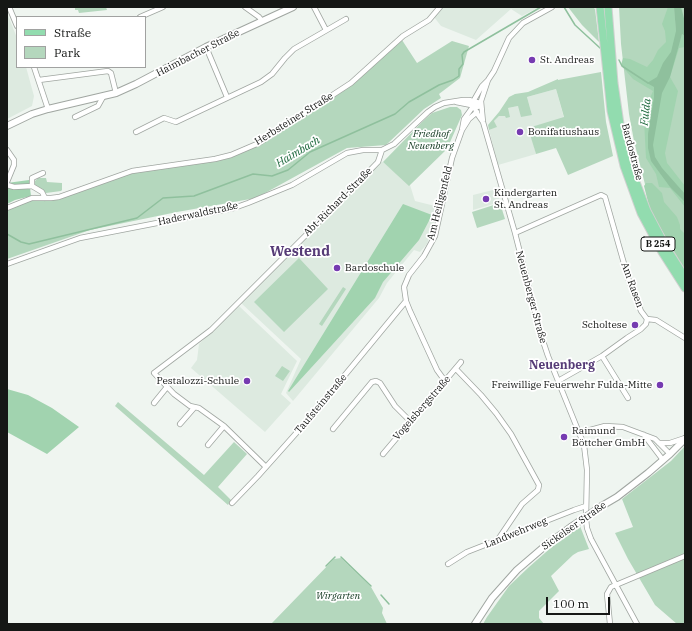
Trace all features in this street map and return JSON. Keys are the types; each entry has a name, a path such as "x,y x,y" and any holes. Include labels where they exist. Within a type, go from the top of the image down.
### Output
{"main road":[{"name":"Haimbacher Straße","path":"7,126 32,114 48,109 116,93 206,47 292,7"},
{"name":"Bardostraße","path":"600,7 611,111 624,166 644,220 685,288"},
{"name":"Bardostraße","path":"608,7 614,83 621,132 629,165 647,211 666,247 685,277"},
{"name":"Sickelser Straße","path":"475,624 492,598 517,570 545,546 627,489 670,454 685,438"}],"street":[{"path":"9,7 16,24"},
{"path":"142,16 163,7"},
{"path":"245,7 262,21"},
{"path":"314,7 326,30"},
{"name":"Herbsteiner Straße","path":"7,208 25,200 58,197 132,171 215,159 231,155 260,143 351,83 403,36 428,20 440,7"},
{"path":"475,107 476,95 488,80 505,46 514,32 532,17 552,7"},
{"path":"136,132 164,118 176,122 261,82 272,74 294,49 346,20"},
{"path":"206,47 227,97"},
{"path":"34,68 48,109"},
{"path":"39,80 108,71 111,74 116,93"},
{"path":"382,150 394,144 435,107 463,100 475,107 481,106 488,80"},
{"name":"Haimbacher Straße","path":"75,117 98,106 103,97"},
{"name":"Am Heiligenfeld","path":"445,381 437,370 406,300 404,287 406,280 424,256 435,236 452,158 462,130 475,107 481,106"},
{"name":"Neuenberger Straße","path":"481,106 483,122 540,333 584,445 587,470 587,528 591,539 637,624"},
{"name":"Neuenberger Straße","path":"475,107 483,122"},
{"path":"7,150 14,160 14,165 7,183 14,187 32,186 42,192 45,198"},
{"name":"Haderwaldstraße","path":"7,264 80,238 234,208 292,186 347,153 363,150 382,150"},
{"name":"Abt-Richard-Straße","path":"167,387 154,373 211,330 345,197 378,162 382,150"},
{"path":"32,186 32,178 43,174"},
{"name":"Am Rasen","path":"514,233 601,195 605,197 608,203 629,281 641,311 647,319 646,324 602,356 558,381"},
{"name":"Taufsteinstraße","path":"232,503 308,419 406,300"},
{"path":"647,319 656,320 685,338"},
{"path":"602,356 628,398"},
{"name":"Vogelsbergstraße","path":"382,454 461,362"},
{"path":"456,369 496,413 511,434 539,484 538,490 522,504 497,541"},
{"path":"333,429 372,382 376,381 380,383 395,406 410,421"},
{"path":"154,403 167,387 194,408 199,408 224,426 266,467"},
{"path":"180,424 194,408"},
{"path":"579,433 595,428 613,425 629,428 652,438 670,454"},
{"path":"208,445 224,426"},
{"path":"644,435 663,460"},
{"path":"659,443 670,443 685,438"},
{"name":"Landwehrweg","path":"448,564 467,552 586,506"},
{"path":"610,624 606,594 609,588 615,584 636,577 685,556"}],"shaded area":[{"path":"443,7 539,7 522,16 511,9 476,40 441,26 434,17"},
{"path":"668,7 674,7 676,31 679,43 682,34 685,36 685,47 679,48 670,77 678,91 665,153 667,163 685,186 685,207 670,188 659,187 656,174 646,158 644,120 640,113 643,100 650,98 653,91 633,79 621,65 623,58 630,59 647,67 653,60 658,50 666,42 665,31 662,24"},
{"path":"674,7 681,7 685,22 685,36 682,34 670,77 662,93 653,145 655,157 662,168 685,194 685,202 670,187 651,161 648,148 648,134 654,97 654,87 647,83 657,77 663,63 671,52 676,31"},
{"path":"7,13 16,36 16,68 26,68 34,96 32,106 7,119"},
{"path":"556,89 564,118 529,128 536,154 498,165 489,130 496,127 494,121 499,116 506,116 508,108 518,106 532,115 527,97"},
{"name":"Bardoschule","path":"379,162 383,162 410,185 415,201 439,207 427,244 420,252 414,250 387,283 379,298 293,401 286,393 301,359 241,303 369,167"},
{"path":"29,180 31,196 15,200 7,204 7,183"},
{"path":"646,183 652,183 662,193 664,202 677,217 680,229 685,234 685,271 650,210 644,186"},
{"name":"Kindergarten St. Andreas","path":"497,189 500,202 473,210 473,195"},
{"path":"403,204 432,215 419,240 383,282 375,298 289,392 288,391"},
{"name":"Pestalozzi-Schule","path":"239,306 297,361 281,394 291,403 265,432 191,368 197,360 199,344"},
{"path":"7,389 28,395 52,408 79,427 47,454 7,432"}],"green space":[{"path":"75,7 106,7 107,10 79,13 78,10 75,10"},
{"path":"568,7 593,7 595,9 599,42 582,25"},
{"path":"619,7 685,7 685,269 651,208 634,141 629,114 621,44"},
{"path":"402,40 417,63 452,41 469,46 460,78 439,94 441,98 424,109 386,145 347,148 256,198 177,212 90,230 7,259 7,207 29,199 58,195 126,174 209,159 237,151 265,138 351,84"},
{"path":"601,72 606,122 613,156 568,175 556,148 536,154 528,128 564,117 556,89 527,97 532,115 521,117 518,106 508,108 510,117 506,118 505,116 499,116 494,121 497,127 489,130 488,125 509,97 515,94 528,92 558,79"},
{"name":"Friedhof Neuenberg","path":"450,107 457,107 461,110 462,115 447,149 409,186 383,162 432,113"},
{"path":"38,178 46,178 47,182 62,183 62,190 46,193 34,187 34,182"},
{"path":"500,203 505,219 477,228 472,212"},
{"path":"299,258 328,289 284,332 254,302"},
{"path":"343,287 346,289 322,326 319,324"},
{"path":"282,366 290,371 283,381 275,376"},
{"path":"118,402 204,475 234,442 247,454 218,487 231,500 228,505 115,406"},
{"path":"685,446 685,624 677,624 655,605 628,559 615,533 633,527 622,499 671,461"},
{"path":"580,526 589,549 573,555 551,576 559,591 539,611 539,618 544,624 483,624 509,586 562,538"},
{"name":"Wirgarten","path":"341,558 371,587 383,608 382,613 387,624 271,624 334,559"}],"waterway":[{"name":"Haimbach","path":"7,234 21,242 29,244 137,218 163,198 194,196 253,174 272,176 288,170 310,152 395,114 409,102 439,85 453,80 459,76 459,69 463,64 462,55 464,52 541,7"},
{"name":"Haimbach","path":"564,7 575,25 600,48"},
{"name":"Haimbach","path":"619,60 622,66 648,83"},
{"path":"326,566 335,557"},
{"path":"341,557 371,586"},
{"path":"381,595 389,604"}],"place":[{"name":"St. Andreas","path":"532,60"},
{"name":"Bonifatiushaus","path":"520,132"},
{"name":"Kindergarten St. Andreas","path":"486,199"},
{"name":"Bardoschule","path":"337,268"},
{"name":"Scholtese","path":"635,325"},
{"name":"Pestalozzi-Schule","path":"247,381"},
{"name":"Freiwillige Feuerwehr Fulda-Mitte","path":"660,385"},
{"name":"Raimund Böttcher GmbH","path":"564,437"}],"district":[{"name":"Westend","path":"300,252"},
{"name":"Neuenberg","path":"562,366"}],"water label":[{"name":"Fulda","path":"646,112"}]}
